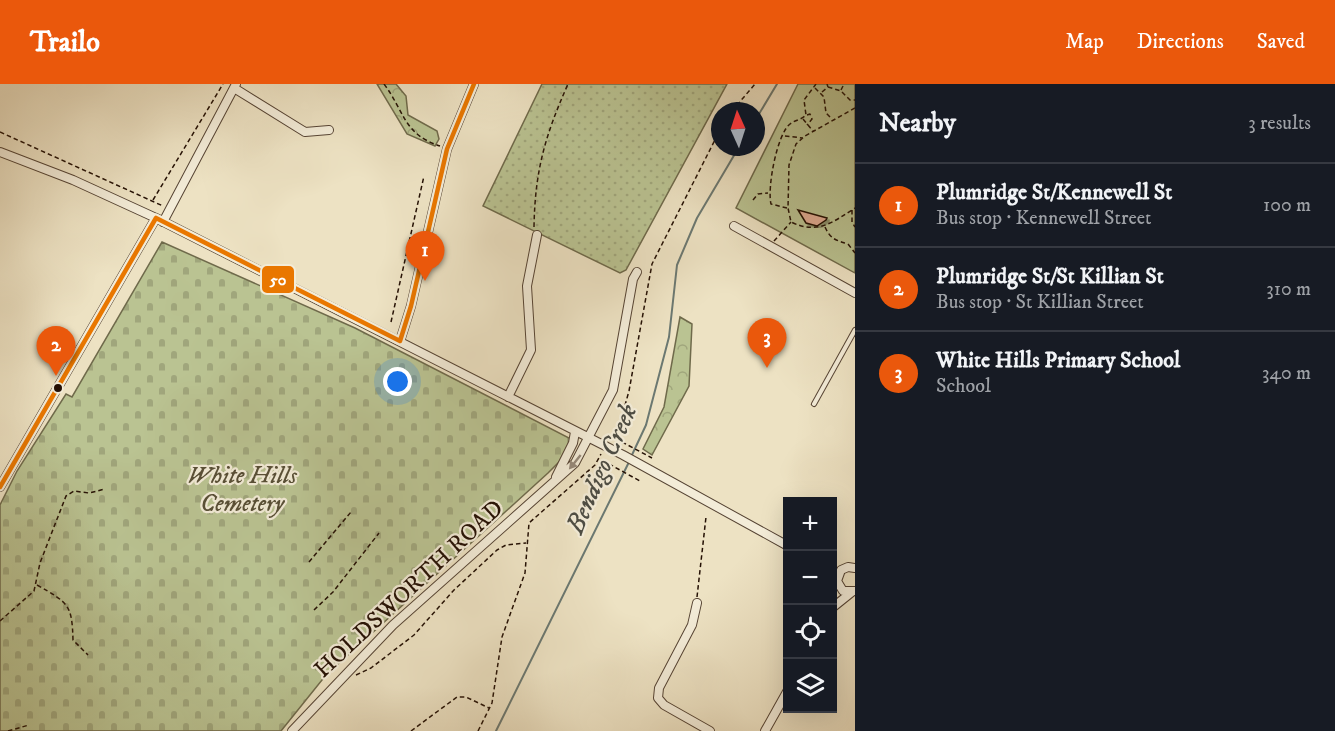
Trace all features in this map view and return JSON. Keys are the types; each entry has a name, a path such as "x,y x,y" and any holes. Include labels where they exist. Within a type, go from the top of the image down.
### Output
{"street":[{"path":"400,341 410,313 447,148 474,84"},
{"path":"0,487 160,220 235,86 305,132 329,130"},
{"path":"0,152 73,180 160,220 400,341 589,440 623,455 783,543"},
{"path":"734,226 855,293"},
{"path":"508,397 531,350 527,286 535,233"},
{"name":"HOLDSWORTH ROAD","path":"292,731 393,625 575,463 589,440 614,386 633,279 637,272"},
{"name":"HOLDSWORTH ROAD","path":"556,479 573,443 575,432"},
{"path":"837,578 838,573 850,567 855,560"},
{"path":"837,583 843,591 854,592"},
{"path":"836,605 854,592"},
{"path":"697,603 692,625 659,688 658,698 664,705 711,731"},
{"path":"765,731 783,699"}],"lane":[{"path":"814,404 855,330"}],"path":[{"path":"152,201 223,84"},
{"path":"384,84 406,124 418,137 447,148"},
{"path":"535,233 539,162 548,130 568,84"},
{"path":"740,102 755,84"},
{"path":"841,91 844,84"},
{"path":"806,115 804,100 815,86 821,93 826,113 833,119"},
{"path":"821,93 827,86 841,91 850,100 855,100"},
{"path":"791,222 788,208 790,158 803,138 855,108"},
{"path":"806,115 810,114 812,119 807,125"},
{"path":"788,208 771,204 768,194 778,145 790,124 806,115"},
{"path":"803,118 813,131"},
{"path":"0,132 165,207"},
{"path":"784,135 803,138"},
{"path":"606,444 620,423 629,391 652,264 711,148"},
{"path":"391,322 424,176"},
{"path":"753,200 758,194 768,194"},
{"path":"791,222 808,229 825,227 854,209"},
{"path":"854,209 852,222 855,226"},
{"path":"771,247 791,222"},
{"path":"825,227 832,239 838,243 848,244 855,254"},
{"path":"622,442 652,458"},
{"path":"478,731 490,708 502,637 525,573 529,523 595,465 603,451"},
{"path":"609,464 640,481"},
{"path":"0,621 30,596 37,585 40,563 66,496 74,491 88,493 105,489"},
{"path":"309,562 351,512"},
{"path":"697,603 706,517"},
{"path":"314,609 333,592 379,533"},
{"path":"354,676 371,668 414,635 454,590 496,550 506,545 527,543"},
{"path":"37,585 69,607 73,616 73,640 88,655"},
{"path":"411,731 457,697 466,697 490,708"},
{"path":"8,731 28,725"}],"green space":[{"path":"377,84 396,84 406,96 408,115 437,131 439,139 435,146 407,134"},
{"path":"542,84 727,84 717,102 711,102 711,113 626,270 620,273 483,206"},
{"path":"798,84 855,84 855,273 736,208 762,156 765,156 765,150"},
{"name":"White Hills Cemetery","path":"162,242 355,328 571,439 560,461 326,675 281,731 0,731 0,505 17,471 66,394 72,397"},
{"path":"680,317 692,324 689,386 652,455 643,449 664,407"}],"building":[{"path":"798,210 827,218 817,226 806,223"}],"waterway":[{"name":"Bendigo Creek","path":"765,104 777,84"},
{"name":"Bendigo Creek","path":"631,457 646,425 669,337 677,265 697,218 734,156"},
{"name":"Bendigo Creek","path":"496,731 629,462"}],"transit line":[{"name":"50","path":"400,341 411,306 447,149 474,84"},
{"name":"50","path":"156,218 400,341"},
{"name":"50","path":"0,487 156,218"}],"place":[{"name":"Plumridge St/Kennewell St","path":"425,281"},
{"name":"White Hills Primary School","path":"767,368"},
{"name":"Plumridge St/St Killian St","path":"56,376"}]}
